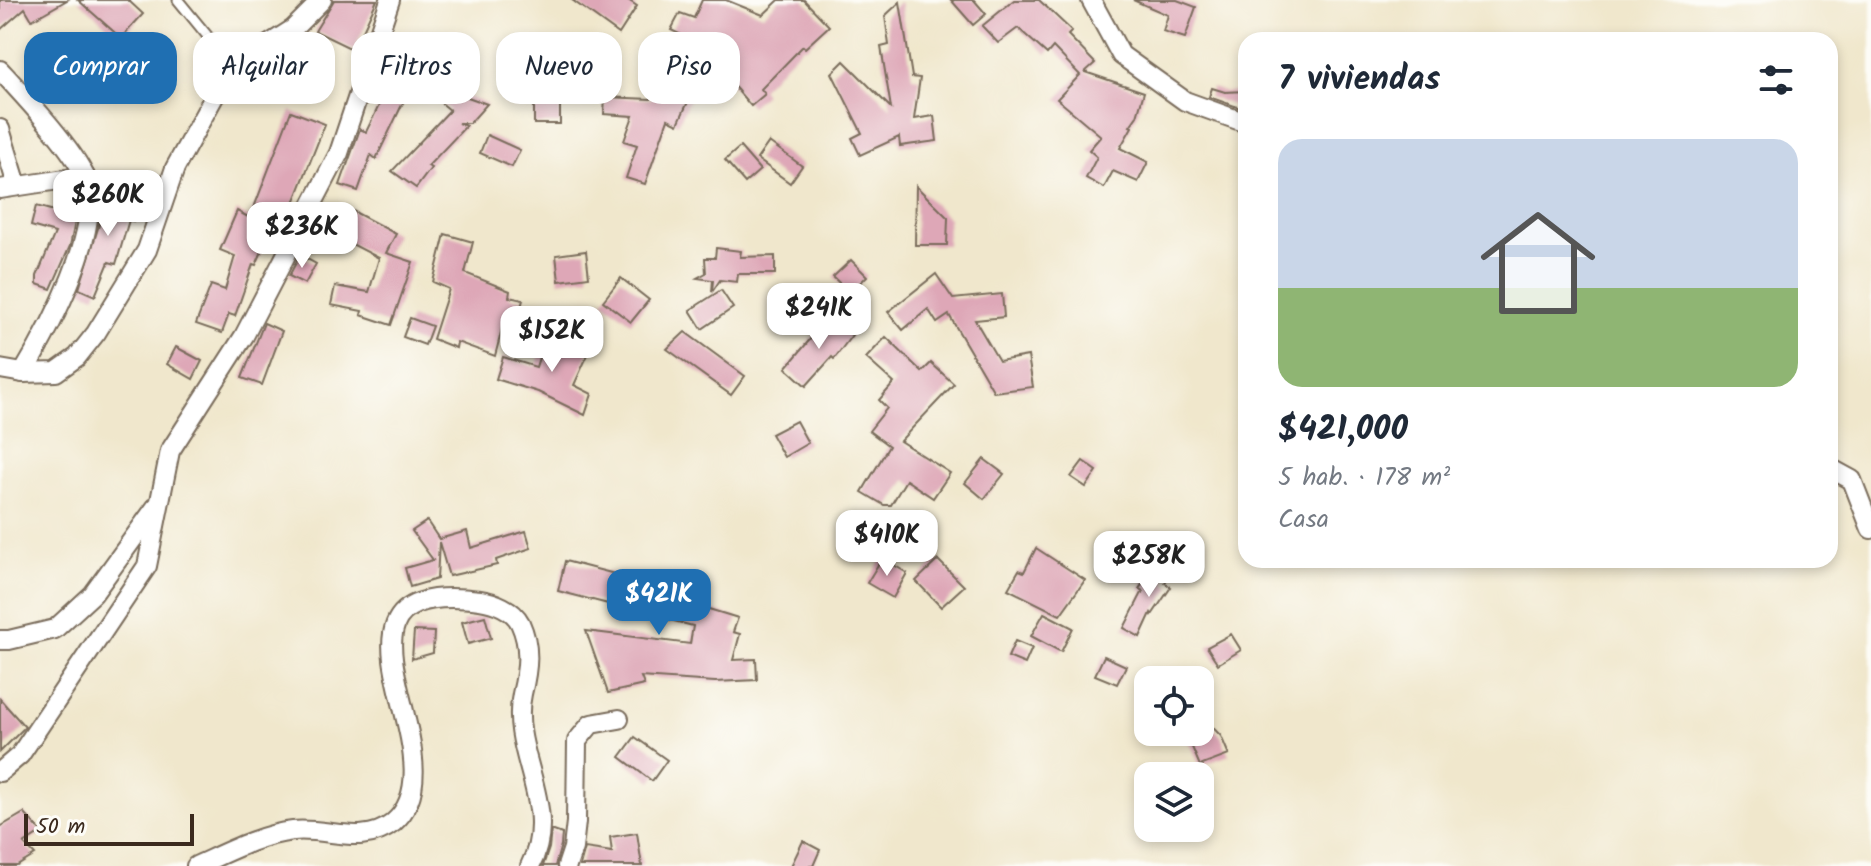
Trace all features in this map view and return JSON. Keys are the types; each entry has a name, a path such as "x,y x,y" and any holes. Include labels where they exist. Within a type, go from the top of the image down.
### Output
{"street":[{"path":"288,32 322,0"},
{"path":"0,772 20,755 147,566 170,451 244,336 339,153 390,0"},
{"path":"1091,0 1121,55 1185,101 1238,120"},
{"path":"0,70 50,128 85,176 90,196 85,237 56,313 23,373"},
{"path":"0,369 23,373 56,372 77,357 96,333 147,250 175,168 210,104"},
{"path":"0,129 9,187 85,176"},
{"path":"1838,472 1852,480 1871,529"},
{"path":"0,640 55,629 93,594 160,502"},
{"path":"196,866 245,843 295,830 350,836 378,833 395,821 407,804 415,782 395,665 393,623 405,608 426,599 452,596 495,602 518,619 525,637 529,665 519,708 519,728 540,803 539,832 530,866"},
{"path":"567,866 576,822 577,741 591,724 619,719"}],"lane":[{"path":"178,0 204,32"}],"building":[{"path":"0,0 67,0 32,20 25,8 0,30"},
{"path":"78,0 128,0 143,14 126,32 114,32"},
{"path":"334,0 377,0 362,32 351,32 351,49 335,41 335,32 315,31"},
{"path":"572,0 628,0 637,6 620,32"},
{"path":"702,0 726,0 763,15 779,0 804,0 829,26 805,48 803,46 761,89 765,94 751,106 740,93 740,32 671,30 680,13 694,18"},
{"path":"951,0 974,0 986,14 973,25"},
{"path":"1014,0 1039,0 1072,31 1068,35 1095,63 1085,72 1144,92 1137,116 1120,148 1148,162 1138,182 1113,171 1104,188 1086,178 1097,157 1089,150 1101,136 1057,99 1080,75 1053,47 1047,54 1018,28 998,43 982,26"},
{"path":"1133,0 1177,0 1196,7 1185,38 1163,31 1168,15"},
{"path":"900,2 912,77 920,78 914,119 934,116 937,141 900,146 899,137 860,155 852,138 862,133 832,73 844,61 891,108 881,47 889,45 885,16"},
{"path":"1212,88 1238,91 1238,107 1209,97"},
{"path":"622,98 638,98 638,104 687,104 678,124 668,119 645,184 626,178 637,145 624,141 633,116 604,114 605,104 622,104"},
{"path":"480,101 487,104 470,123 458,123 466,126 428,166 431,168 416,188 392,171 450,110 443,104 480,104"},
{"path":"380,104 402,104 376,159 371,155 358,191 340,185 360,129 366,132"},
{"path":"534,104 560,104 560,124 534,124"},
{"path":"291,111 325,124 295,200 281,227 274,224 256,265 253,264 235,316 229,314 222,333 196,324 211,285 225,290 235,256 220,250 237,211 250,218"},
{"path":"487,135 520,150 512,167 480,153"},
{"path":"769,142 802,166 790,183 757,159"},
{"path":"740,147 760,170 745,183 725,160"},
{"path":"916,186 948,218 947,245 915,245"},
{"path":"100,193 136,197 133,221 129,220 116,264 109,262 95,296 79,289 99,225"},
{"path":"36,206 76,217 70,246 51,289 37,284 37,276 55,233 31,226"},
{"path":"349,209 396,234 386,253 413,262 391,325 361,315 362,311 331,305 335,286 369,292 379,258 344,240"},
{"path":"445,234 473,242 465,273 510,291 509,297 523,300 517,320 505,317 495,356 457,342 456,348 433,339 449,289 433,282"},
{"path":"716,248 741,251 740,257 775,256 775,274 738,274 737,282 720,280 712,292 713,280 697,278 706,273 705,258 715,258"},
{"path":"586,251 589,277 559,281 556,255"},
{"path":"300,255 316,264 305,284 289,276"},
{"path":"851,260 867,276 850,293 833,277"},
{"path":"936,274 953,299 1002,294 1004,317 975,320 999,361 1028,356 1033,387 994,392 949,315 937,323 928,309 903,330 888,312"},
{"path":"621,278 649,300 631,322 603,301"},
{"path":"721,290 733,308 702,329 690,310"},
{"path":"829,317 852,335 834,359 832,357 806,386 786,368"},
{"path":"410,318 432,326 425,345 403,337"},
{"path":"264,323 282,331 262,385 242,378"},
{"path":"685,332 745,376 731,395 667,349"},
{"path":"564,337 590,350 574,385 592,394 585,415 538,392 496,379 503,357 536,367 544,342 559,347"},
{"path":"886,337 922,372 931,363 954,384 900,441 950,473 933,498 906,480 891,505 884,505 862,492 889,446 869,431 887,408 879,400 894,383 866,358"},
{"path":"176,347 202,361 193,379 167,364"},
{"path":"796,421 808,443 784,457 771,434"},
{"path":"984,459 1004,474 984,499 965,483"},
{"path":"1083,461 1097,471 1086,487 1071,477"},
{"path":"427,521 439,539 467,531 471,548 526,531 531,548 496,560 497,565 449,576 439,542 437,579 410,587 405,568 433,560 412,531"},
{"path":"1036,548 1085,580 1060,615 1008,589 1019,570 1024,572"},
{"path":"882,558 907,573 893,598 867,583"},
{"path":"938,560 964,586 941,607 916,581"},
{"path":"565,561 615,574 611,587 699,606 738,618 733,632 740,634 733,660 756,659 757,680 715,682 641,677 644,685 608,693 586,631 690,644 693,626 558,591"},
{"path":"1158,562 1171,569 1165,583 1171,587 1151,613 1140,637 1124,628 1143,591 1139,589"},
{"path":"1044,613 1073,628 1061,652 1031,636"},
{"path":"485,616 491,638 468,644 462,622"},
{"path":"414,631 434,632 433,653 412,659"},
{"path":"1231,634 1241,650 1218,664 1207,647"},
{"path":"1015,641 1032,648 1025,664 1008,657"},
{"path":"1104,656 1126,666 1117,684 1095,675"},
{"path":"0,699 25,727 0,752"},
{"path":"1214,729 1221,736 1229,755 1211,762 1198,762 1192,747 1214,746"},
{"path":"635,737 667,760 652,781 620,757"},
{"path":"24,813 42,832 24,844 35,855 17,866 0,866 0,827"},
{"path":"551,830 562,834 561,845 555,866 543,866 549,848"},
{"path":"637,833 642,866 580,866 585,848 612,852 610,837"},
{"path":"803,841 820,850 813,866 791,866"}]}
